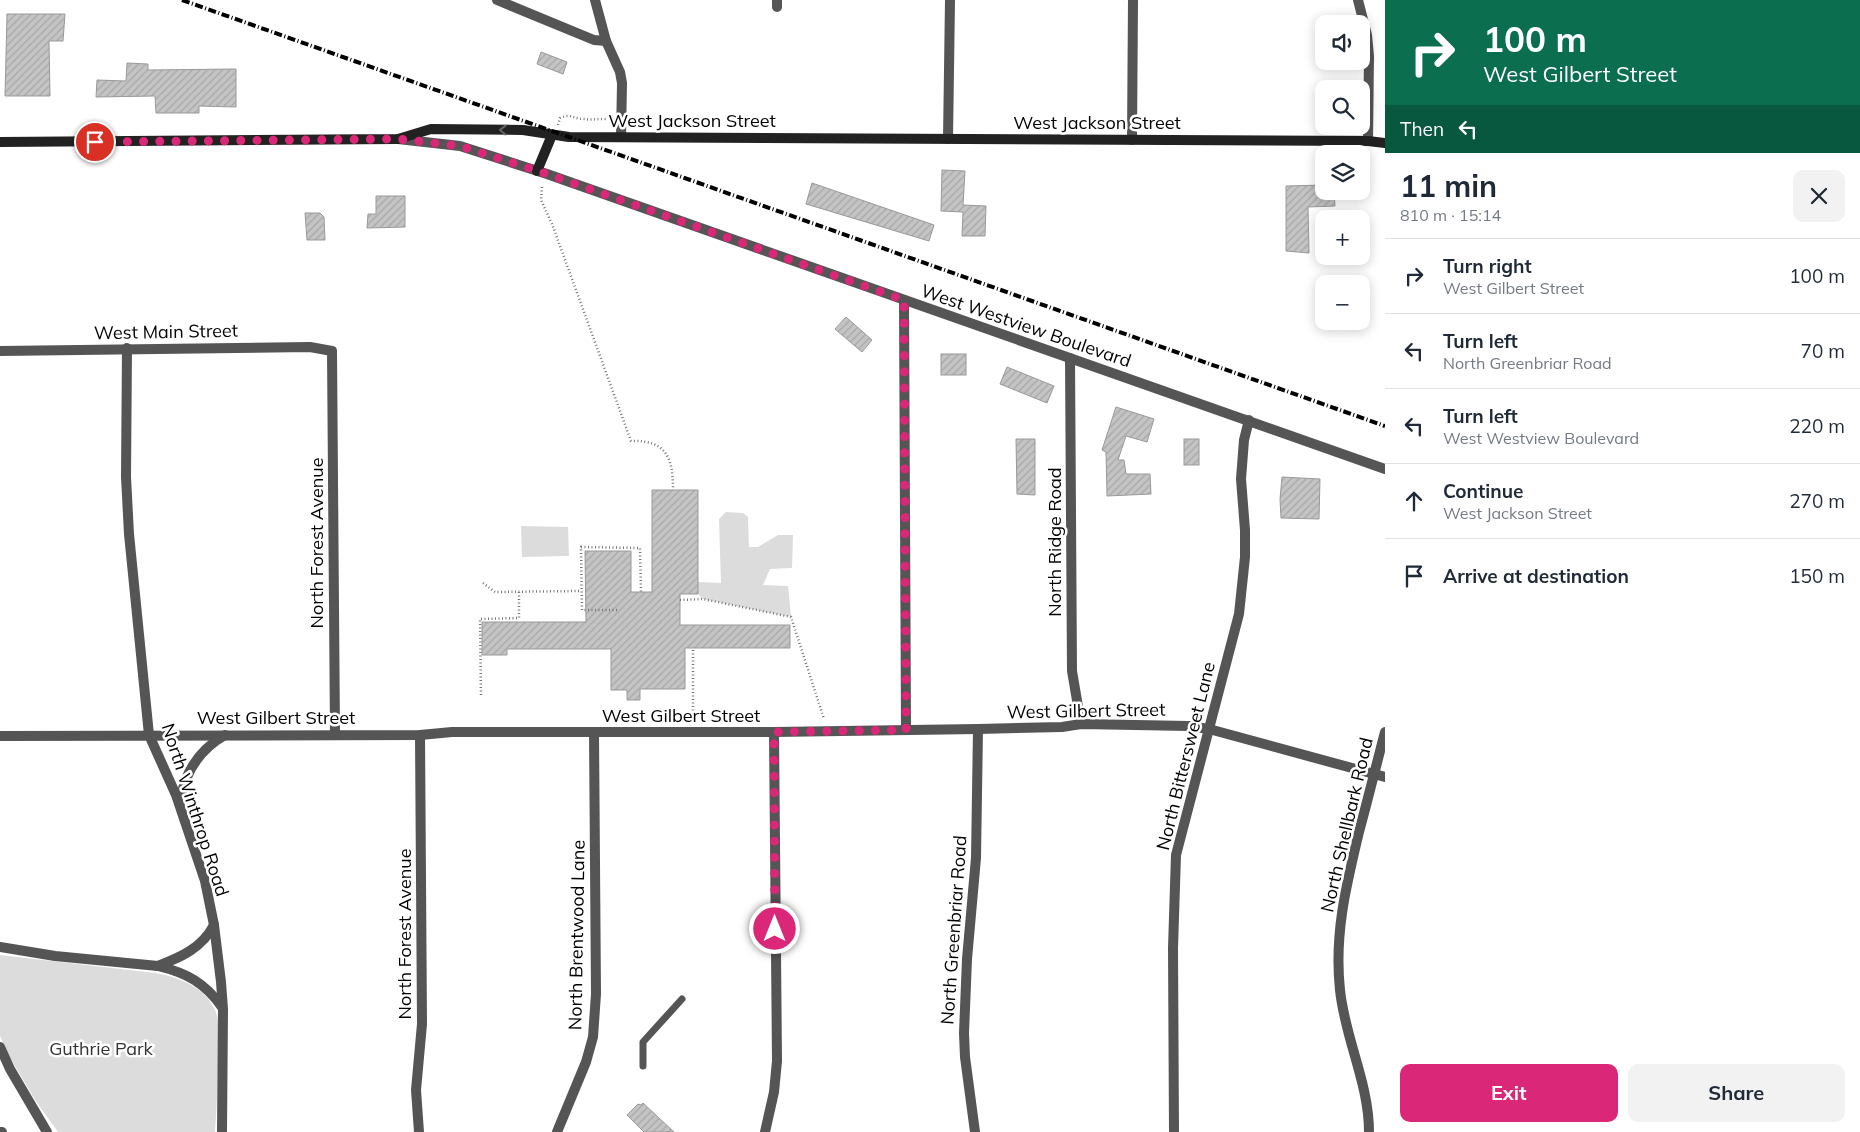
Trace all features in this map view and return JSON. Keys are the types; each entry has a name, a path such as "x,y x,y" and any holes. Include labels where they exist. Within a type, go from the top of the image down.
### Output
{"main road":[{"name":"West Jackson Street","path":"0,142 398,139 431,129 523,130 569,137 1368,141 1385,143"},
{"path":"537,171 552,135"}],"street":[{"path":"497,0 594,40 606,41"},
{"path":"596,0 606,41 620,72 622,83 622,137"},
{"path":"948,139 950,0"},
{"path":"1132,140 1133,0"},
{"path":"1358,0 1367,36 1369,56 1368,141"},
{"name":"West Westview Boulevard","path":"398,139 460,146 537,171 1385,469"},
{"path":"904,300 906,730"},
{"name":"West Main Street","path":"0,351 310,347 332,351"},
{"name":"North Winthrop Road","path":"127,348 126,477 129,534 149,735 180,806 205,881 214,925 223,1009 222,1132"},
{"name":"North Forest Avenue","path":"332,351 335,734"},
{"name":"North Ridge Road","path":"1070,358 1072,671 1081,724"},
{"name":"North Bittersweet Lane","path":"1174,1132 1172,948 1176,855 1239,614 1244,575 1245,530 1241,478 1244,440 1249,420"},
{"name":"West Gilbert Street","path":"0,736 420,735 452,732 774,732 1062,727 1081,724 1189,726 1209,729 1385,778"},
{"name":"North Greenbriar Road","path":"975,1132 965,1057 964,1033 967,959 976,858 978,729"},
{"name":"North Brentwood Lane","path":"557,1132 586,1062 595,1021 594,732"},
{"path":"765,1132 774,1092 777,1061 774,732"},
{"name":"North Shellbark Road","path":"1369,1132 1368,1109 1363,1081 1343,1007 1339,933 1344,892 1385,732"},
{"path":"180,806 182,790 191,767 202,752 226,735"},
{"name":"North Forest Avenue","path":"419,1132 416,1090 422,1024 420,735"},
{"path":"158,966 172,961 195,948 203,941 214,925"},
{"path":"0,947 55,956 158,966 178,971 204,986 223,1009"},
{"path":"0,1048 10,1069 47,1132"}],"lane":[{"path":"643,1066 643,1042 682,999"}],"path":[{"path":"558,127 560,118 566,116 581,119 606,119 612,110"},
{"path":"542,187 541,200 552,224 630,441 644,440 662,448 671,462 673,490"},
{"path":"617,610 582,610 581,546 640,548 641,592"},
{"path":"483,583 494,592 581,591"},
{"path":"481,696 480,619 519,618 519,592"},
{"path":"680,600 703,599 791,617 824,719"},
{"path":"693,648 693,714"}],"green space":[{"path":"726,512 743,513 748,517 749,547 758,547 778,535 793,535 792,568 770,569 763,585 788,586 791,617 703,599 698,594 698,582 721,583 719,519"},
{"path":"521,526 568,527 569,556 522,557"},
{"name":"Guthrie Park","path":"0,955 155,973 181,980 197,989 210,1002 218,1019 218,1080 215,1132 58,1132 35,1100 9,1056 0,1036"}],"building":[{"path":"7,14 65,14 63,41 49,41 50,96 5,96"},
{"path":"541,52 567,62 563,74 537,64"},
{"path":"127,63 148,64 148,70 236,69 236,107 199,106 199,113 156,113 155,96 96,97 97,80 126,81"},
{"path":"942,170 965,171 963,205 986,206 985,236 962,236 963,212 941,211"},
{"path":"812,183 934,225 929,241 806,204"},
{"path":"1315,185 1315,200 1335,200 1335,206 1308,207 1309,253 1286,251 1286,186"},
{"path":"376,196 405,196 405,227 367,228 368,214 376,214"},
{"path":"305,213 320,213 324,217 325,240 307,240"},
{"path":"846,317 872,340 862,352 835,329"},
{"path":"941,354 966,354 966,375 941,375"},
{"path":"1007,367 1054,386 1047,403 1000,384"},
{"path":"1116,407 1154,419 1147,442 1126,436 1118,460 1124,460 1126,474 1150,474 1151,494 1107,496 1106,452 1102,450"},
{"path":"1016,439 1035,439 1035,495 1017,494"},
{"path":"1184,439 1199,439 1199,465 1184,465"},
{"path":"1282,477 1320,479 1319,519 1281,518"},
{"path":"652,490 698,490 698,594 680,594 680,625 790,625 790,648 685,648 685,689 640,689 640,700 627,700 627,690 611,690 611,649 507,649 507,655 482,655 482,622 586,622 585,551 631,551 631,592 652,592"},
{"path":"643,1103 674,1132 644,1132 627,1115 638,1104 641,1105"}],"railway":[{"path":"182,0 1385,426"}],"route":[{"path":"95,142 398,139 460,146 547,174 904,300 906,730 774,732 775,929"}]}
